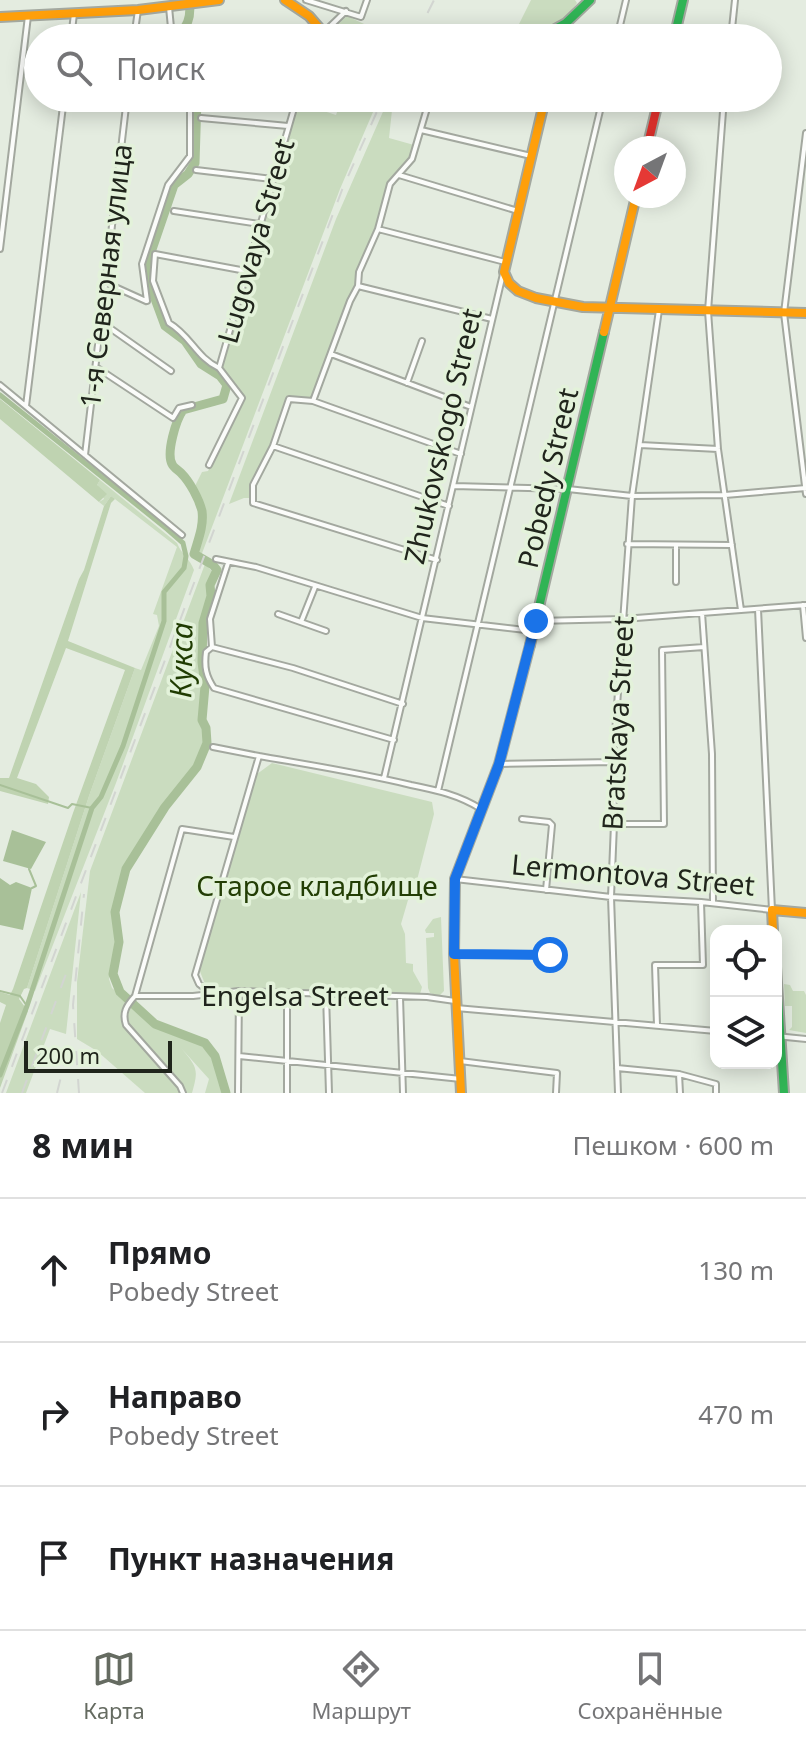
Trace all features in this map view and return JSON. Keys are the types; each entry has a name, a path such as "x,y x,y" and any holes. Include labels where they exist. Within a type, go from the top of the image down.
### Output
{"street":[{"path":"0,17 138,10 158,4 169,7 219,0"},
{"path":"285,0 309,16 315,24"},
{"path":"306,0 361,17 367,0"},
{"path":"566,23 590,0"},
{"path":"620,24 626,0"},
{"path":"677,24 683,0"},
{"path":"732,24 735,0"},
{"path":"169,7 171,24"},
{"path":"136,24 138,10"},
{"path":"334,24 346,11"},
{"path":"73,24 74,14"},
{"path":"27,24 28,16"},
{"path":"0,249 24,49"},
{"path":"26,406 62,112"},
{"name":"1-я Северная улица","path":"85,455 125,112"},
{"path":"104,282 147,301 142,264 168,185 190,156 190,112"},
{"name":"Lugovaya Street","path":"209,465 242,398 219,368 292,112"},
{"path":"313,401 358,286 359,272 378,229 390,184 412,159 426,112"},
{"name":"Zhukovskogo Street","path":"384,778 543,112"},
{"path":"438,791 600,112"},
{"path":"650,136 656,112"},
{"path":"723,112 708,311 718,449 741,610"},
{"path":"201,118 288,126"},
{"path":"421,130 533,157"},
{"path":"806,133 784,313 806,494"},
{"path":"196,170 272,179"},
{"path":"399,175 518,211"},
{"name":"Pobedy Street","path":"461,1093 454,954 455,879 499,764 534,631 633,208"},
{"path":"174,211 259,224"},
{"path":"378,229 505,262"},
{"path":"219,368 205,361 181,330 169,323 153,281 155,254 246,271"},
{"path":"504,272 508,283 516,290 555,302 610,309 806,313"},
{"path":"358,286 492,320"},
{"name":"Bratskaya Street","path":"618,1093 611,897 613,762 627,544 659,310"},
{"path":"100,321 171,371"},
{"path":"407,383 422,341"},
{"path":"331,354 471,407"},
{"path":"96,367 173,418 179,408 192,405"},
{"path":"0,385 182,535"},
{"path":"437,560 253,503 253,485 273,446 289,399 313,401 461,454"},
{"path":"639,445 718,449"},
{"path":"273,446 449,506"},
{"path":"454,486 568,489 632,496 725,495 806,488"},
{"path":"627,544 732,545"},
{"path":"676,546 676,582"},
{"path":"216,559 256,567 422,618 534,631"},
{"path":"212,647 210,619 228,563"},
{"path":"301,622 315,587"},
{"path":"536,621 623,619 805,605 806,638"},
{"path":"758,609 773,925"},
{"path":"702,613 712,754 713,903"},
{"path":"278,614 326,631"},
{"path":"212,647 206,652 205,662 206,676 214,688 394,740"},
{"path":"212,647 293,668 403,704"},
{"path":"614,824 664,824 662,650 704,647"},
{"path":"213,747 384,778 465,799 481,809"},
{"path":"211,993 199,984 195,975 259,756"},
{"path":"499,764 613,762"},
{"path":"522,819 552,825 546,890"},
{"path":"183,1093 126,1025 123,1017 135,996 182,829 234,837"},
{"name":"Lermontova Street","path":"455,879 611,897 806,913"},
{"path":"657,1025 655,965 703,965 701,902"},
{"path":"454,954 550,955"},
{"path":"238,1093 239,991"},
{"name":"Engelsa Street","path":"135,996 193,996 239,991 427,997 456,1004 710,1030"},
{"path":"287,993 287,1093"},
{"path":"326,994 329,1093"},
{"path":"400,997 403,1093"},
{"path":"782,1037 806,1039"},
{"path":"239,1056 461,1079"},
{"path":"460,1061 557,1073 556,1093"},
{"path":"617,1068 679,1074 716,1084 716,1093"},
{"path":"782,1069 784,1093"},
{"path":"679,1074 680,1093"}],"green space":[{"path":"531,0 575,0 577,3 555,24 519,24"},
{"path":"347,16 364,24 338,24"},
{"path":"296,112 336,115 337,112 373,112 340,189 201,556 196,552 205,518 194,488 202,472 208,471 243,399 222,367"},
{"path":"383,112 392,112 389,138 414,145 409,158 389,182 376,228 357,271 356,286 312,399 289,396 271,446 252,479 251,498 229,504 336,219"},
{"path":"100,480 177,543 194,570 35,991 27,988 89,796 135,668 141,670 159,626 157,615 153,614 177,547 111,496 104,506 99,502 104,499 97,485"},
{"path":"205,564 215,574 209,584 209,597 201,623 203,639 199,663 203,686 200,719 205,743 202,753 132,853 116,895 113,920 117,942 109,979 112,988 127,1001 121,1015 122,1022 181,1093 145,1093 97,1051 77,1039 77,982 90,871"},
{"name":"Старое кладбище","path":"272,763 432,802 434,814 416,884 420,890 408,900 401,924 405,934 406,963 413,964 413,971 422,987 420,994 210,987 205,984 199,969 257,774"},
{"path":"81,892 66,1034 50,1029 26,1093 6,1093"},
{"path":"441,917 444,991 439,996 430,993 428,988 426,938 434,937 434,933 426,933 425,930 433,919"},
{"path":"784,984 790,985 793,991 804,991 806,995 806,1033 789,1030 792,1027 792,1006 785,1006"},
{"path":"133,1006 149,1023 203,1045 216,1066 223,1093 205,1093 209,1079 181,1048 196,1073 192,1093 187,1093 132,1030 127,1019 127,1008"}],"shaded area":[{"path":"0,399 100,480 97,485 107,494 99,502 0,419"},
{"path":"111,496 115,499 111,503 68,641 135,668 89,796 27,988 19,999 28,1011 0,1088 0,1023 6,1005 0,1002 0,992 10,995 13,989 125,670 66,648 17,778 36,784 49,797 48,804 0,791 0,778 9,778 104,506"},
{"path":"12,830 46,842 31,869 3,861"},
{"path":"0,878 10,885 16,882 32,888 23,930 0,925"}],"waterway":[{"name":"Кукса","path":"187,24 189,0"},
{"name":"Кукса","path":"197,112 195,163 188,174 174,185 146,267 165,326 185,341 201,364 220,376 227,385 223,399 183,410 170,452 173,465 191,486 202,511 194,554 217,570 210,585 211,596 203,623 205,686 202,720 207,743 197,767 165,807 126,869 115,912 119,942 113,974 120,992 155,1024 205,1043 215,1056 226,1093"},
{"path":"0,395 167,529 183,543 186,556 184,568 164,592 164,621 123,746 101,797 92,808 27,1006 0,1075"},
{"path":"0,785 68,808 72,804 92,808"},
{"path":"29,869 36,886 32,888"},
{"path":"0,991 20,996 27,1006"}],"railway":[{"path":"422,24 434,0"},
{"path":"2,1093 342,190 377,112"},
{"path":"79,1093 73,1005 84,894"},
{"path":"22,1093 70,963"},
{"path":"57,1093 67,1052"}],"traffic: fast":[{"path":"564,24 590,0"},
{"path":"677,24 683,0"},
{"path":"530,645 604,332"},
{"path":"778,997 784,1093"}],"traffic: slow":[{"path":"0,17 138,10 219,0"},
{"path":"285,0 316,24"},
{"path":"542,112 504,272 509,283 518,291 536,298 583,307 806,313"},
{"path":"604,332 633,208"},
{"path":"461,1093 454,954 455,879 499,764 530,645"},
{"path":"773,925 772,910 806,913"}],"traffic: jam":[{"path":"650,136 656,112"}],"route":[{"path":"536,621 499,764 455,879 454,954 550,955"}]}
